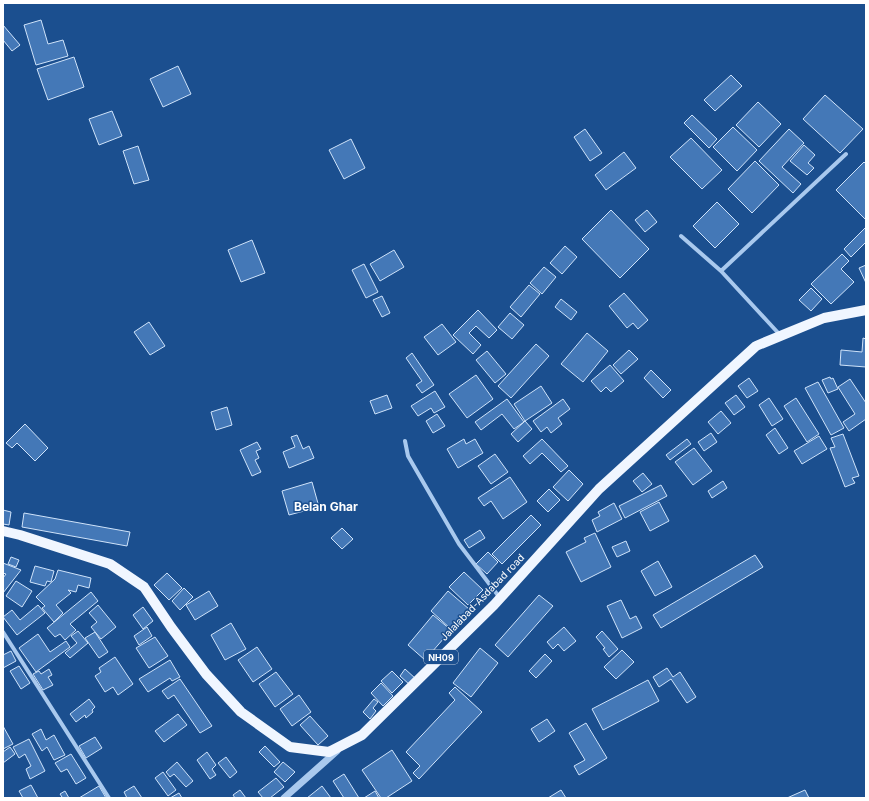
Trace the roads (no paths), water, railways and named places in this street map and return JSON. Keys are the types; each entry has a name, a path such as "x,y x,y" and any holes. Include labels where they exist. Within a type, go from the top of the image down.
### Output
{"main road":[{"name":"Jalalabad-Asdabad road","path":"3,531 110,564 144,588 206,674 241,712 290,747 329,752 362,735 500,598 599,489 756,346 824,318 866,310"}],"street":[{"path":"721,271 846,154"},
{"path":"681,236 721,271 781,336"},
{"path":"405,441 408,456 459,544 500,598"},
{"path":"3,632 109,798"},
{"path":"284,798 344,744"}],"district":[{"name":"Belan Ghar","path":"326,506"}]}
